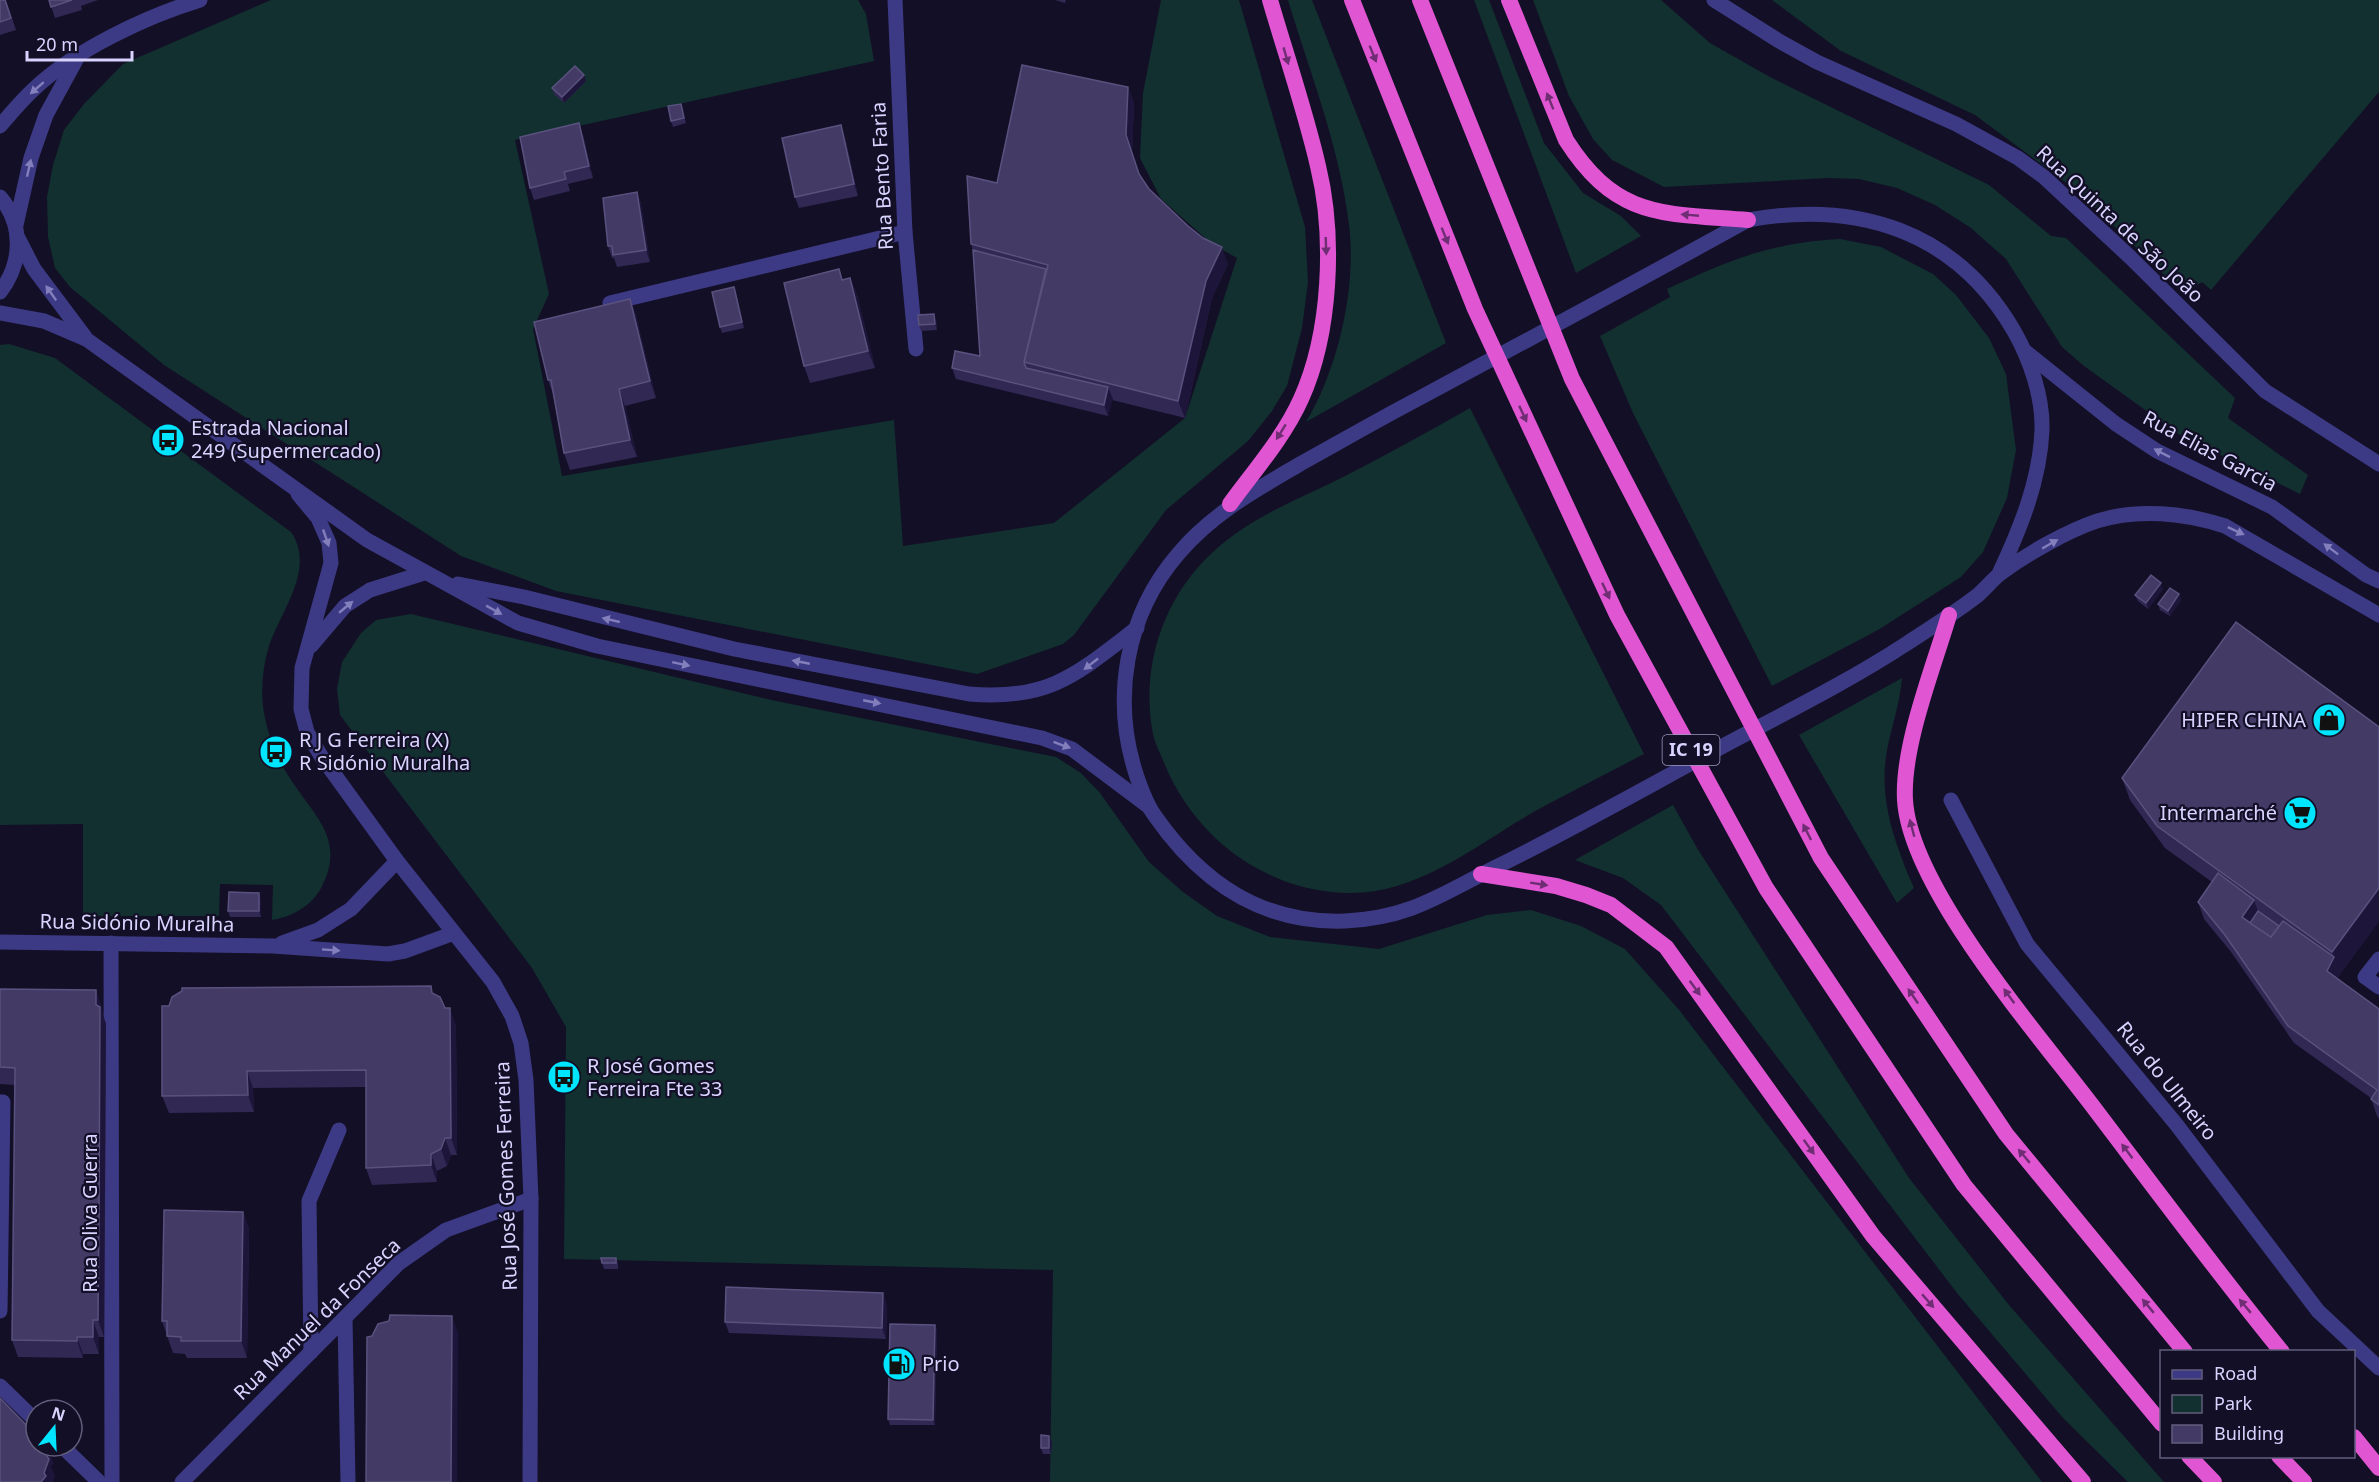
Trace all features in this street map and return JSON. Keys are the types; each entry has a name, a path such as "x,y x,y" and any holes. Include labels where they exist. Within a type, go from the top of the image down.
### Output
{"highway":[{"path":"1230,504 1279,437 1301,399 1315,357 1324,316 1326,225 1318,168 1270,0"},
{"name":"IC 19","path":"1352,0 1474,309 1617,615 1766,888 1964,1185 2160,1422"},
{"path":"1420,0 1572,380 1821,858 2006,1134 2183,1350"},
{"path":"1509,0 1566,140 1578,160 1597,180 1636,207 1665,213 1748,220"},
{"path":"1949,615 1915,729 1906,780 1905,802 1925,864 1951,916 2002,986 2234,1293 2280,1350"},
{"path":"1481,874 1556,886 1603,902 1637,923 1666,947 1873,1236 2083,1482"},
{"path":"2355,1438 2379,1468"},
{"path":"2191,1458 2214,1482"},
{"path":"2281,1458 2304,1482"}],"street":[{"path":"0,126 35,88 78,56 147,20 200,0"},
{"name":"Rua Bento Faria","path":"895,0 905,232 916,349"},
{"name":"Rua Quinta de São João","path":"1714,0 1817,62 1956,124 2018,158 2044,177 2130,256 2265,391 2379,464"},
{"path":"0,292 8,282 17,261 17,231 31,158 46,115 78,56"},
{"path":"0,197 40,278 86,339"},
{"name":"Rua Elias Garcia","path":"1999,574 2029,502 2042,429 2039,402 2026,352 2000,306 1976,278 1933,245 1900,229 1877,221 1812,212 1784,213 1748,220 1372,423 1230,504 1181,550 1161,576 1137,628 1124,671 1124,728 1130,755 1148,806 1192,864 1219,885 1247,902 1278,912 1326,921 1361,920 1402,914 1552,839 1890,654 1979,594 1999,574 2070,533 2099,520 2165,514 2200,518 2244,534 2379,615"},
{"path":"593,308 905,232"},
{"path":"0,313 44,321 86,339 367,540 518,623 597,646 1042,738 1072,748 1148,806"},
{"name":"Rua Elias Garcia","path":"2026,352 2116,424 2157,451 2272,507 2379,582"},
{"name":"Rua José Gomes Ferreira","path":"295,490 318,518 329,543 331,563 300,685 301,709 308,732 321,756 396,861 493,982 512,1016 521,1043 526,1080 531,1199 530,1482"},
{"name":"Rua José Gomes Ferreira","path":"308,650 345,606 370,590 424,573"},
{"path":"443,581 524,597 734,649 969,694 999,697 1023,695 1052,687 1080,672 1137,628"},
{"name":"Rua do Ulmeiro","path":"1951,800 2027,944 2176,1124 2318,1311 2379,1368"},
{"name":"Rua Sidónio Muralha","path":"273,945 318,930 351,909 396,861"},
{"name":"Rua Sidónio Muralha","path":"0,942 273,945 388,954 405,951 454,933"},
{"name":"Rua Oliva Guerra","path":"111,944 112,1482"},
{"path":"2379,959 2365,977 2379,987"},
{"path":"0,1102 3,1102 0,1311"},
{"path":"311,1353 309,1201 339,1130"},
{"name":"Rua Manuel da Fonseca","path":"182,1482 399,1263 446,1230 531,1199"},
{"path":"345,1318 348,1482"},
{"path":"0,1386 24,1409"},
{"path":"74,1458 99,1482"}],"green space":[{"path":"271,0 858,0 866,14 874,61 515,140 549,294 533,329 562,476 894,420 903,546 1054,523 1185,418 1237,258 1212,244 1161,199 1140,158 1143,93 1161,0 1239,0 1305,227 1308,282 1302,328 1287,386 1272,411 1248,441 1166,510 1074,635 1063,644 977,674 556,591 461,556 164,365 70,287 55,268 48,237 47,197 53,165 64,130 84,104 123,64"},
{"path":"1288,0 1312,0 1446,343 1306,422 1336,353 1347,301 1351,249 1345,196 1332,139"},
{"path":"1474,0 1489,0 1544,143 1583,193 1621,216 1641,236 1576,273"},
{"path":"1533,0 1661,0 1710,43 1770,77 1989,185 2051,236 2066,238 2235,398 2228,418 2308,475 2300,494 2180,435 2084,366 2062,347 2006,259 1971,228 1935,205 1897,188 1859,179 1828,178 1664,187 1612,160 1593,139 1569,96"},
{"path":"1772,0 2379,0 2379,92 2211,290 2202,282 2184,294 2080,193 1975,115 1841,51"},
{"path":"1840,239 1881,247 1933,274 1956,295 1989,338 2006,374 2016,450 2007,498 1983,552 1961,577 1878,630 1772,686 1633,413 1600,336 1670,297 1667,289 1731,261 1792,244"},
{"path":"9,344 55,358 291,532 298,546 300,560 298,575 269,646 263,673 263,709 269,735 278,758 325,831 330,857 328,873 320,890 311,901 293,914 272,920 273,885 220,884 219,916 83,916 83,824 0,825 0,345"},
{"path":"1470,408 1644,754 1537,810 1447,865 1399,885 1374,891 1348,893 1318,890 1289,883 1237,856 1195,816 1178,792 1153,734 1150,684 1159,636 1180,591 1195,571 1225,541 1270,512 1335,481"},
{"path":"411,614 776,701 1056,757 1081,773 1100,793 1149,862 1183,892 1217,916 1270,937 1379,949 1487,915 1531,910 1581,926 1625,949 1680,1011 2042,1482 1050,1482 1053,1270 564,1259 566,1027 532,968 340,715 337,689 342,662 361,633 376,620"},
{"path":"1902,678 1887,750 1885,786 1890,821 1900,855 1914,888 1897,903 1799,735"},
{"path":"1673,805 1697,848 1909,1178 2009,1305 2164,1482 2128,1482 2063,1418 1957,1293 1661,905 1623,878 1575,860"}],"building":[{"path":"0,0 5,0 11,18 0,22"},
{"path":"49,0 72,0 51,7"},
{"path":"1022,65 1128,87 1126,135 1139,174 1149,189 1188,226 1203,238 1222,247 1206,281 1178,401 1024,362 1048,265 971,244 967,176 997,183"},
{"path":"575,66 584,75 562,97 552,88"},
{"path":"681,104 684,118 671,121 668,106"},
{"path":"579,123 589,166 564,172 566,179 530,188 520,137"},
{"path":"841,125 854,184 795,197 782,138"},
{"path":"637,192 646,250 613,255 612,246 608,246 603,198"},
{"path":"973,250 1046,269 1024,362 1026,368 1108,387 1104,405 952,368 955,351 980,356"},
{"path":"839,269 842,280 850,278 868,351 804,366 784,283"},
{"path":"734,287 742,322 720,327 712,292"},
{"path":"630,299 650,381 619,389 630,440 564,453 551,380 548,380 534,322"},
{"path":"934,314 935,324 919,325 918,315"},
{"path":"2151,575 2161,583 2146,603 2135,595"},
{"path":"2170,588 2179,594 2168,611 2158,604"},
{"path":"2236,622 2379,727 2379,888 2332,952 2157,826 2122,778"},
{"path":"2218,873 2254,900 2242,917 2271,937 2283,921 2334,957 2327,971 2379,1009 2379,1105 2371,1099 2377,1090 2288,1026 2225,935 2198,902"},
{"path":"229,892 259,893 259,911 228,911"},
{"path":"2258,911 2279,926 2271,937 2250,923"},
{"path":"431,986 432,993 440,997 445,1008 450,1008 451,1138 445,1138 441,1149 431,1154 431,1165 366,1168 366,1070 247,1071 248,1095 162,1096 162,1006 169,1006 172,997 182,991 182,988"},
{"path":"0,989 96,990 96,1005 100,1007 98,1320 93,1320 93,1337 77,1337 77,1341 12,1340 15,1068 0,1067"},
{"path":"164,1210 243,1212 241,1341 181,1341 181,1337 167,1336 167,1321 162,1321"},
{"path":"601,1258 616,1258 616,1263 602,1263"},
{"path":"726,1287 883,1293 882,1328 725,1322"},
{"path":"390,1315 452,1316 451,1482 366,1482 367,1337 372,1336 378,1324 389,1321"},
{"path":"890,1324 935,1325 933,1420 888,1419"},
{"path":"0,1398 24,1423 24,1458 49,1459 44,1473 46,1476 41,1482 0,1482"},
{"path":"1041,1435 1049,1436 1049,1448 1041,1448"}],"place":[{"name":"Estrada Nacional 249 (Supermercado)","path":"168,440"},
{"name":"HIPER CHINA","path":"2329,720"},
{"name":"R J G Ferreira (X) R Sidónio Muralha","path":"276,752"},
{"name":"Intermarché","path":"2300,813"},
{"name":"R José Gomes Ferreira Fte 33","path":"564,1077"},
{"name":"Prio","path":"899,1364"}]}
